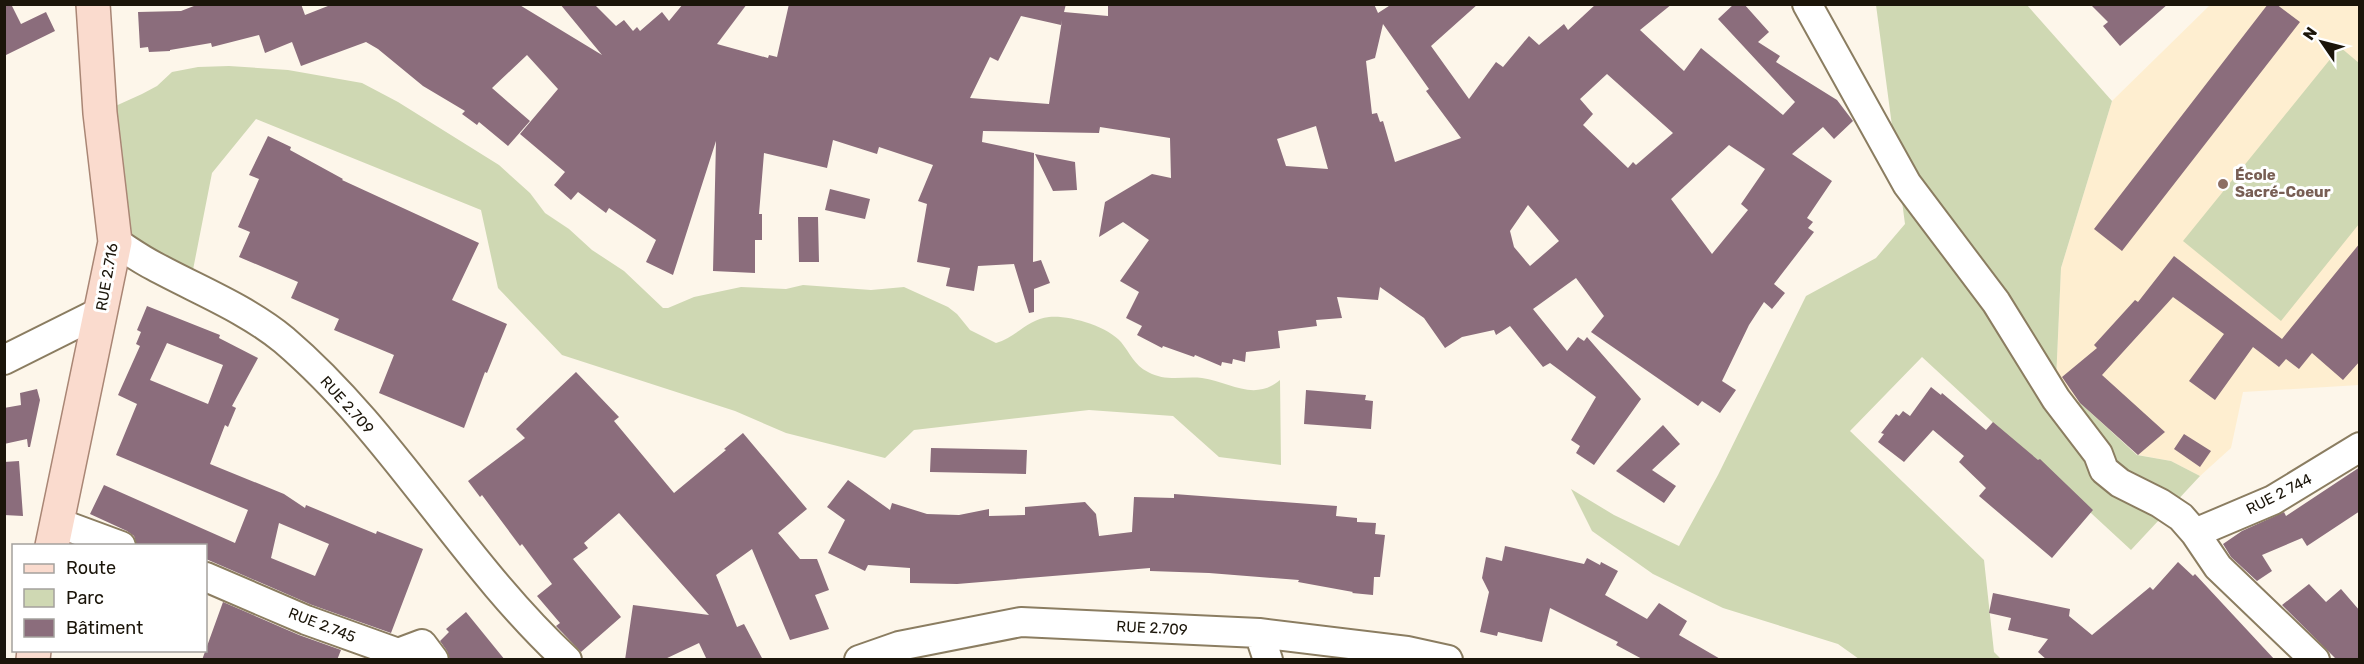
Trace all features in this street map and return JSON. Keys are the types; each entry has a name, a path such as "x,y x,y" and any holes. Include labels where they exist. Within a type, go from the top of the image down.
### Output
{"main road":[{"name":"RUE 2.716","path":"54,534 115,242 100,112 93,4"}],"street":[{"path":"1807,4 1907,184 1996,302 2056,399 2098,454 2104,470 2120,483 2181,518 2195,532 2218,567 2315,660"},
{"name":"RUE 2.709","path":"115,242 151,265 243,311 283,339 324,378 397,460 530,624 567,660"},
{"path":"4,360 102,311"},
{"name":"RUE 2 744","path":"2195,532 2273,500 2360,447"},
{"path":"54,534 110,544"},
{"name":"RUE 2.745","path":"207,577 306,620 398,653 423,644 434,660"},
{"name":"RUE 2.709","path":"859,660 898,653 1021,622 1264,646 1407,651 1448,660"},
{"name":"RUE 2.709","path":"530,624 551,660"}],"shaded area":[{"name":"École Sacré-Coeur","path":"2358,4 2359,385 2243,392 2231,448 2200,476 2171,461 2138,455 2056,382 2061,268 2112,101 2210,5"}],"green space":[{"path":"1876,5 2027,5 2112,101 2061,268 2056,381 2137,455 2171,461 2200,476 2131,550 1922,357 1850,431 1984,560 1994,652 2001,659 1859,659 1838,644 1723,608 1653,574 1592,531 1571,489 1614,515 1679,546 1718,475 1806,296 1876,258 1905,224"},
{"path":"2340,47 2359,63 2359,224 2281,321 2183,241"},
{"path":"229,66 288,70 362,83 398,102 499,165 530,193 545,213 569,229 592,250 624,271 663,308 694,297 741,287 786,289 803,285 871,290 904,287 948,307 970,330 996,343 1041,318 1067,318 1087,323 1115,336 1139,366 1161,377 1202,378 1251,390 1261,390 1280,380 1281,465 1219,457 1173,416 1089,410 914,430 885,458 786,433 735,411 562,355 498,288 481,210 256,119 212,173 190,285 115,242 100,113 157,86 172,72 198,67"}],"building":[{"path":"4,4 11,4 21,24 46,12 55,31 4,56"},
{"path":"199,4 301,4 305,15 333,4 518,4 602,55 560,4 594,4 616,26 624,20 633,31 637,27 640,31 662,12 669,21 683,4 747,4 717,44 768,58 769,55 777,57 789,4 1066,4 1064,12 1108,16 1108,4 1374,4 1378,13 1392,4 1478,4 1431,46 1469,99 1496,62 1503,67 1529,36 1539,45 1564,24 1568,30 1596,4 1672,4 1640,30 1684,71 1701,48 1783,115 1795,102 1718,19 1734,4 1744,4 1769,32 1758,42 1780,56 1776,62 1837,100 1853,121 1834,139 1823,127 1792,154 1832,181 1807,218 1813,222 1808,228 1814,232 1774,284 1785,293 1772,309 1764,302 1749,325 1722,381 1736,390 1720,413 1702,401 1698,406 1591,332 1604,316 1576,278 1533,309 1567,351 1578,337 1584,341 1587,337 1641,399 1594,465 1576,453 1580,446 1571,440 1596,397 1550,363 1543,367 1510,326 1496,335 1494,330 1462,337 1445,348 1424,318 1380,287 1378,300 1337,297 1342,318 1316,320 1317,326 1278,331 1280,348 1246,352 1245,362 1233,359 1232,364 1222,362 1221,366 1195,355 1194,357 1163,346 1162,348 1137,335 1142,326 1126,318 1139,292 1120,281 1149,240 1123,222 1099,237 1105,202 1152,174 1171,178 1170,138 1100,127 1099,133 983,131 982,142 1034,153 1033,262 1041,260 1050,283 1034,289 1034,312 1029,313 1014,264 978,266 974,291 946,286 950,268 917,262 927,204 918,201 933,165 879,147 877,154 833,140 827,168 764,153 759,214 762,214 762,240 755,240 755,273 713,271 716,141 673,275 646,262 656,240 609,208 606,213 578,192 571,200 554,185 565,172 520,134 558,89 527,55 492,88 530,121 508,146 479,122 477,125 462,114 465,111 423,86 366,42 301,66 292,42 265,53 259,35 212,47 211,43 170,51 149,52 148,47 140,48 138,12 181,11","holes":["1021,16 1061,25 1062,20 1049,104 970,98 990,57 998,61","1383,24 1429,89 1426,91 1461,138 1395,162 1383,121 1380,122 1377,113 1372,114 1366,61 1375,58","1607,74 1673,133 1636,165 1633,162 1628,168 1583,125 1593,114 1580,99","1316,126 1328,169 1286,166 1277,139","1729,145 1765,169 1741,204 1748,210 1712,254 1671,199","1528,205 1559,241 1530,266 1514,247 1510,231"]},
{"path":"2090,4 2168,4 2120,46 2103,26 2108,22"},
{"path":"2268,4 2276,4 2300,22 2122,251 2094,229"},
{"path":"268,136 291,147 290,150 342,180 479,243 452,300 507,324 487,373 485,372 464,428 379,393 394,355 334,330 339,319 291,298 298,282 239,257 250,232 238,227 259,179 249,175"},
{"path":"1035,154 1075,162 1077,190 1053,191"},
{"path":"830,189 870,199 865,219 825,210"},
{"path":"798,217 818,217 819,262 799,262"},
{"path":"2360,243 2360,361 2343,380 2312,353 2299,369 2286,359 2279,367 2253,347 2215,400 2189,381 2224,334 2173,297 2102,375 2165,432 2138,455 2080,403 2062,377 2097,348 2094,345 2135,300 2138,302 2174,256 2282,339"},
{"path":"147,306 220,335 219,338 258,358 232,406 236,408 228,427 225,425 210,464 284,494 305,508 306,505 376,534 377,531 423,549 391,633 312,605 207,559 207,544 136,544 134,536 127,531 90,514 104,485 235,543 248,510 116,455 137,404 118,395 140,346 136,344 141,332 137,330","holes":["167,343 223,365 208,404 150,380","279,523 329,544 315,576 271,558"]},
{"path":"576,372 619,417 614,421 674,493 743,433 807,509 778,533 800,559 817,559 829,590 815,595 829,629 790,640 752,549 716,575 737,627 744,624 763,660 707,660 699,643 663,660 625,660 633,605 709,615 619,513 584,543 588,548 573,559 621,617 581,652 556,626 560,623 537,596 552,584 522,544 520,546 482,495 480,497 468,481 525,438 516,429"},
{"path":"1931,387 1941,395 1942,393 1986,430 1993,422 2038,460 2040,459 2093,510 2052,558 1979,496 1986,488 1959,462 1964,456 1933,430 1904,462 1878,442 1884,434 1881,433 1896,414 1899,416 1903,411 1910,416"},
{"path":"37,389 40,400 30,447 28,447 27,439 4,444 4,408 21,405 20,393"},
{"path":"1306,390 1366,395 1365,400 1373,401 1371,429 1304,424"},
{"path":"1663,425 1680,444 1652,470 1676,486 1664,503 1616,471"},
{"path":"2184,434 2211,451 2200,467 2174,449"},
{"path":"931,448 1027,450 1026,474 930,472"},
{"path":"19,461 23,516 4,515 4,462"},
{"path":"2360,467 2360,511 2307,546 2302,538 2262,555 2272,571 2257,581 2231,557 2223,544 2242,531 2284,512 2286,516"},
{"path":"848,480 890,510 892,503 927,514 959,515 989,509 989,516 1025,515 1025,507 1085,502 1096,514 1099,536 1132,532 1134,497 1174,498 1174,494 1337,506 1336,516 1357,518 1357,522 1376,523 1375,534 1385,535 1380,577 1374,577 1373,595 1298,582 1299,580 1150,571 1150,568 957,584 910,583 910,568 868,565 865,571 828,553 845,520 827,507"},
{"path":"1505,546 1584,564 1587,558 1600,565 1601,562 1618,571 1605,595 1647,619 1659,603 1687,621 1679,635 1722,660 1644,660 1616,645 1618,642 1550,608 1542,642 1498,632 1497,636 1480,632 1489,592 1482,578 1486,557 1502,561"},
{"path":"2178,562 2193,576 2195,574 2275,660 2047,660 2038,652 2048,639 2008,630 2011,618 1989,613 1993,593 2070,609 2069,616 2092,635 2150,587 2153,590"},
{"path":"2309,584 2326,602 2341,589 2360,611 2360,660 2337,660 2282,605"},
{"path":"223,602 299,635 341,650 337,660 202,660 207,652"},
{"path":"466,612 505,660 450,660 440,641 449,632 446,629"}],"place":[{"name":"École Sacré-Coeur","path":"2223,184"}]}
